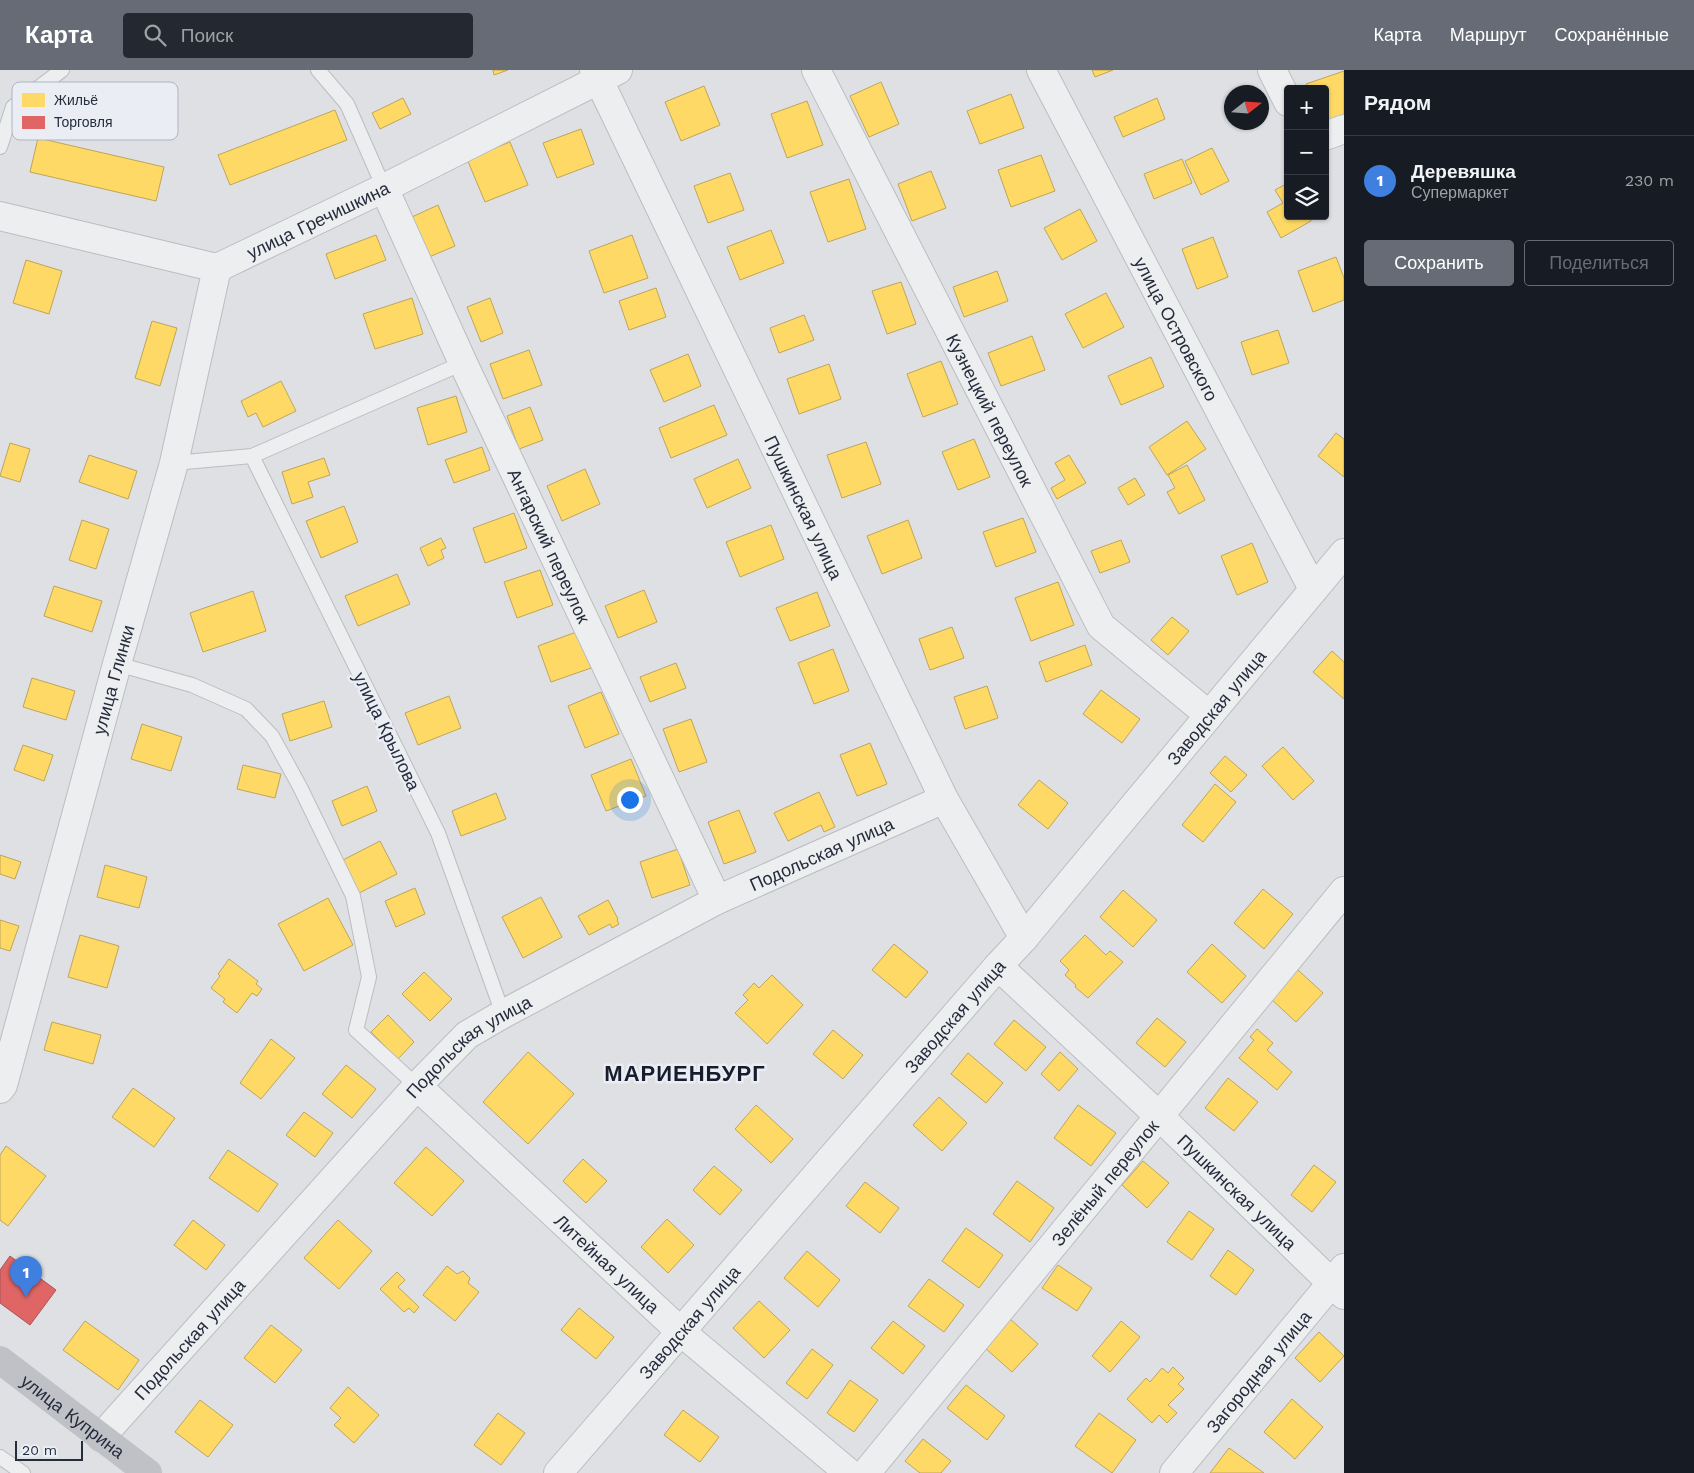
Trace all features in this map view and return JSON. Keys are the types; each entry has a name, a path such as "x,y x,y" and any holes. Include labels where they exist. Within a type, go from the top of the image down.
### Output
{"street":[{"name":"Кузнецкий переулок","path":"816,70 1100,626 1209,714"},
{"name":"улица Островского","path":"1040,70 1313,589"},
{"path":"1272,70 1284,94"},
{"name":"улица Гречишкина","path":"217,268 384,188 604,73"},
{"name":"Пушкинская улица","path":"604,73 944,799 1024,938"},
{"path":"1329,135 1344,129"},
{"name":"Ангарский переулок","path":"384,188 463,363 717,900"},
{"path":"0,216 217,268"},
{"name":"улица Глинки","path":"1,1086 174,463 217,268"},
{"name":"Заводская улица","path":"558,1473 1024,938 1344,553"},
{"name":"Подольская улица","path":"101,1437 417,1086 467,1035 717,900 944,799"},
{"name":"Зелёный переулок","path":"866,1473 1344,891"},
{"name":"Пушкинская улица","path":"998,966 1158,1116 1340,1282"},
{"name":"Литейная улица","path":"417,1086 680,1332 849,1473"},
{"name":"Загородная улица","path":"1174,1473 1340,1282"},
{"name":"улица Куприна","path":"0,1360 148,1473"}],"lane":[{"path":"46,82 62,70"},
{"path":"318,70 347,104 384,188"},
{"path":"0,147 12,109"},
{"path":"174,463 252,456 463,363"},
{"name":"улица Крылова","path":"252,456 438,833 503,1014"},
{"path":"117,664 192,685 246,709 272,736 300,787 353,896 370,977 356,1030 417,1086"},
{"path":"0,1457 23,1473"}],"building: Жильё":[{"path":"493,70 508,70 494,75"},
{"path":"1092,70 1113,70 1095,77"},
{"path":"1344,71 1344,116 1329,121 1329,85 1306,84"},
{"path":"881,82 899,124 869,137 850,96"},
{"path":"704,86 720,125 681,141 665,102"},
{"path":"1011,94 1024,128 980,144 967,111"},
{"path":"403,98 411,114 380,129 372,113"},
{"path":"1157,98 1165,119 1123,137 1114,117"},
{"path":"807,101 823,145 787,158 771,114"},
{"path":"335,110 347,140 230,185 218,155"},
{"path":"581,129 594,164 557,178 543,143"},
{"path":"38,140 47,140 164,167 156,201 30,172"},
{"path":"510,142 528,185 485,202 467,159"},
{"path":"1212,148 1229,181 1201,195 1185,161"},
{"path":"1041,155 1055,191 1011,207 998,170"},
{"path":"1182,159 1192,183 1154,199 1144,174"},
{"path":"931,171 946,208 912,221 898,184"},
{"path":"730,173 744,210 708,223 694,186"},
{"path":"849,179 866,229 828,242 810,192"},
{"path":"1284,185 1284,220 1311,221 1281,238 1267,212 1283,203 1275,190"},
{"path":"438,205 455,246 429,257 412,217"},
{"path":"1080,209 1097,241 1062,260 1044,228"},
{"path":"771,230 784,263 740,280 727,247"},
{"path":"376,235 386,260 335,279 326,254"},
{"path":"632,235 648,278 604,293 589,251"},
{"path":"1213,237 1228,277 1197,289 1182,249"},
{"path":"1336,257 1344,278 1344,300 1313,312 1298,271"},
{"path":"26,260 62,271 49,314 13,303"},
{"path":"997,271 1008,301 964,317 953,287"},
{"path":"901,282 916,324 887,334 872,291"},
{"path":"656,288 666,317 629,330 619,301"},
{"path":"1106,293 1124,327 1083,348 1065,314"},
{"path":"412,298 423,334 375,349 363,314"},
{"path":"490,298 503,333 481,342 467,307"},
{"path":"804,315 814,340 779,353 770,328"},
{"path":"152,321 177,328 160,386 135,378"},
{"path":"1278,330 1289,363 1252,375 1241,342"},
{"path":"1032,336 1045,370 1001,386 988,353"},
{"path":"529,350 542,385 503,399 490,364"},
{"path":"688,354 701,386 664,402 650,370"},
{"path":"1151,357 1164,387 1121,405 1108,376"},
{"path":"941,361 958,404 923,417 907,374"},
{"path":"829,364 841,399 799,414 787,379"},
{"path":"281,381 296,411 263,427 256,413 248,417 241,401"},
{"path":"456,396 467,432 428,445 417,408"},
{"path":"714,405 727,435 671,458 659,428"},
{"path":"530,407 543,440 519,449 507,416"},
{"path":"1187,421 1206,449 1167,475 1149,447"},
{"path":"1336,433 1344,439 1344,477 1318,456"},
{"path":"974,439 990,477 958,490 942,452"},
{"path":"866,442 881,484 842,498 827,455"},
{"path":"10,443 30,449 20,482 0,476"},
{"path":"482,447 490,470 454,483 445,460"},
{"path":"89,455 137,471 128,499 79,482"},
{"path":"1069,455 1086,483 1057,499 1051,488 1065,480 1055,463"},
{"path":"324,458 330,475 308,482 313,497 292,504 282,472"},
{"path":"738,459 751,488 707,508 694,479"},
{"path":"1187,465 1205,500 1179,514 1167,492 1175,488 1168,475"},
{"path":"585,469 600,504 562,521 547,486"},
{"path":"1135,478 1145,495 1128,505 1118,488"},
{"path":"344,506 358,542 321,558 306,521"},
{"path":"514,513 527,548 485,563 473,528"},
{"path":"1023,518 1036,552 996,567 983,532"},
{"path":"82,520 109,529 96,569 69,560"},
{"path":"908,520 922,558 882,574 867,536"},
{"path":"771,525 784,559 740,577 726,542"},
{"path":"441,538 446,548 441,550 444,558 428,566 420,548"},
{"path":"1121,540 1130,562 1100,573 1091,551"},
{"path":"1252,543 1268,582 1237,595 1221,556"},
{"path":"540,570 553,605 517,618 504,582"},
{"path":"397,574 410,604 358,626 345,596"},
{"path":"1058,582 1074,625 1031,641 1015,598"},
{"path":"54,586 102,601 92,632 44,616"},
{"path":"644,590 657,622 618,638 605,606"},
{"path":"253,591 266,631 203,652 190,613"},
{"path":"817,592 830,626 790,641 776,608"},
{"path":"1172,617 1189,631 1168,655 1151,640"},
{"path":"952,627 964,658 930,670 919,639"},
{"path":"579,631 591,668 551,682 538,646"},
{"path":"1085,645 1092,665 1046,682 1039,662"},
{"path":"833,649 849,691 814,704 798,663"},
{"path":"1332,651 1344,662 1344,699 1313,672"},
{"path":"676,663 686,688 650,702 640,677"},
{"path":"32,678 75,691 66,720 23,707"},
{"path":"987,686 998,718 965,729 954,697"},
{"path":"1101,690 1140,719 1122,743 1083,714"},
{"path":"601,692 619,734 585,748 568,706"},
{"path":"449,696 461,728 418,745 405,713"},
{"path":"324,701 332,727 290,741 282,714"},
{"path":"691,719 707,762 679,772 663,729"},
{"path":"142,724 182,737 171,771 131,759"},
{"path":"870,743 887,784 857,796 840,755"},
{"path":"23,745 53,755 44,781 14,770"},
{"path":"1283,747 1314,781 1293,800 1262,766"},
{"path":"1225,756 1247,775 1231,792 1210,773"},
{"path":"631,759 646,796 606,811 591,775"},
{"path":"243,765 281,774 275,798 237,789"},
{"path":"1039,780 1068,803 1048,829 1018,805"},
{"path":"1215,784 1236,802 1203,842 1182,825"},
{"path":"367,786 377,811 342,826 332,801"},
{"path":"819,792 835,827 824,832 821,825 788,841 774,813"},
{"path":"496,793 506,819 461,836 452,811"},
{"path":"739,810 756,852 724,864 708,822"},
{"path":"380,841 397,874 359,893 343,860"},
{"path":"678,849 690,885 652,898 640,862"},
{"path":"0,855 21,862 15,879 0,874"},
{"path":"105,865 147,877 139,908 97,897"},
{"path":"415,888 425,914 396,927 385,901"},
{"path":"1263,889 1293,914 1264,949 1234,923"},
{"path":"1123,890 1157,920 1133,947 1100,917"},
{"path":"541,897 562,937 523,958 502,917"},
{"path":"328,898 353,945 304,971 278,924"},
{"path":"608,900 619,924 612,928 610,924 589,935 578,916"},
{"path":"0,920 19,926 10,951 0,948"},
{"path":"80,935 119,946 107,988 68,977"},
{"path":"1085,935 1106,955 1110,951 1123,962 1088,998 1065,975 1069,970 1060,961"},
{"path":"894,944 928,972 906,998 872,970"},
{"path":"1212,944 1246,976 1222,1003 1187,972"},
{"path":"229,959 258,981 256,984 262,989 257,996 252,993 237,1013 223,1002 225,999 211,988"},
{"path":"1298,970 1323,993 1296,1022 1270,998"},
{"path":"424,972 452,999 430,1021 402,994"},
{"path":"772,975 803,1005 767,1044 735,1013 748,1000 743,995 754,983 759,988"},
{"path":"388,1015 414,1042 398,1059 371,1032"},
{"path":"1157,1018 1186,1042 1165,1067 1136,1043"},
{"path":"1014,1020 1046,1047 1026,1071 994,1044"},
{"path":"52,1022 101,1035 93,1064 44,1050"},
{"path":"1257,1029 1273,1043 1267,1050 1292,1072 1277,1090 1239,1058 1254,1040 1250,1037"},
{"path":"833,1030 863,1055 843,1079 813,1054"},
{"path":"271,1039 295,1058 261,1099 240,1083"},
{"path":"528,1052 574,1094 528,1144 483,1102"},
{"path":"1060,1052 1078,1069 1059,1091 1041,1074"},
{"path":"968,1053 1003,1083 986,1103 951,1074"},
{"path":"346,1065 376,1089 352,1118 322,1094"},
{"path":"1228,1078 1258,1102 1234,1131 1205,1108"},
{"path":"133,1088 175,1118 154,1147 112,1117"},
{"path":"939,1097 967,1123 942,1151 913,1125"},
{"path":"756,1105 793,1139 771,1163 735,1129"},
{"path":"1078,1105 1116,1133 1091,1166 1054,1138"},
{"path":"304,1112 333,1133 315,1157 286,1135"},
{"path":"6,1146 46,1176 8,1226 0,1220 0,1155"},
{"path":"426,1147 464,1181 432,1216 394,1183"},
{"path":"228,1150 278,1184 258,1212 209,1178"},
{"path":"583,1159 607,1181 586,1203 563,1181"},
{"path":"1143,1161 1169,1183 1147,1208 1122,1185"},
{"path":"1314,1165 1336,1182 1312,1212 1291,1195"},
{"path":"714,1166 742,1190 720,1215 693,1190"},
{"path":"1017,1181 1054,1208 1030,1242 993,1214"},
{"path":"865,1182 899,1208 880,1233 846,1206"},
{"path":"1189,1211 1214,1229 1192,1260 1167,1242"},
{"path":"667,1219 694,1245 668,1273 641,1247"},
{"path":"193,1220 225,1245 206,1270 174,1245"},
{"path":"338,1220 372,1251 339,1289 304,1258"},
{"path":"966,1228 1003,1255 979,1288 942,1261"},
{"path":"1228,1250 1254,1270 1236,1295 1210,1276"},
{"path":"807,1251 840,1280 818,1307 784,1278"},
{"path":"1058,1265 1092,1288 1077,1311 1042,1288"},
{"path":"447,1266 457,1274 463,1271 470,1278 468,1283 479,1292 455,1321 423,1295"},
{"path":"397,1272 405,1280 398,1287 419,1307 414,1313 409,1308 404,1312 380,1289"},
{"path":"929,1279 964,1305 944,1332 908,1306"},
{"path":"759,1301 790,1330 764,1358 733,1328"},
{"path":"579,1308 614,1337 596,1359 561,1330"},
{"path":"1009,1318 1038,1344 1012,1372 984,1347"},
{"path":"85,1321 139,1360 118,1390 63,1350"},
{"path":"893,1321 925,1346 903,1374 871,1348"},
{"path":"1121,1321 1140,1337 1110,1372 1092,1356"},
{"path":"271,1325 302,1350 275,1383 244,1358"},
{"path":"1319,1332 1344,1356 1320,1382 1295,1358"},
{"path":"812,1349 833,1365 807,1399 786,1383"},
{"path":"1173,1367 1184,1378 1178,1384 1184,1389 1168,1405 1177,1413 1167,1423 1159,1415 1152,1423 1127,1399 1146,1378 1150,1382 1162,1368 1168,1373"},
{"path":"850,1380 878,1400 854,1432 827,1413"},
{"path":"966,1385 1005,1416 987,1440 947,1408"},
{"path":"348,1387 379,1415 354,1443 334,1425 341,1418 330,1408"},
{"path":"1292,1399 1323,1427 1295,1459 1264,1432"},
{"path":"200,1400 233,1425 208,1457 175,1432"},
{"path":"683,1410 719,1437 700,1462 664,1435"},
{"path":"498,1413 525,1433 501,1465 474,1445"},
{"path":"1099,1413 1136,1440 1112,1473 1075,1446"},
{"path":"923,1439 951,1461 941,1473 920,1473 905,1461"},
{"path":"1229,1448 1264,1473 1210,1473"}],"building: Торговля":[{"path":"10,1256 56,1290 30,1325 0,1303 0,1270"}],"place":[{"name":"Деревяшка","path":"26,1297"}],"district":[{"name":"МАРИЕНБУРГ","path":"685,1073"}]}
